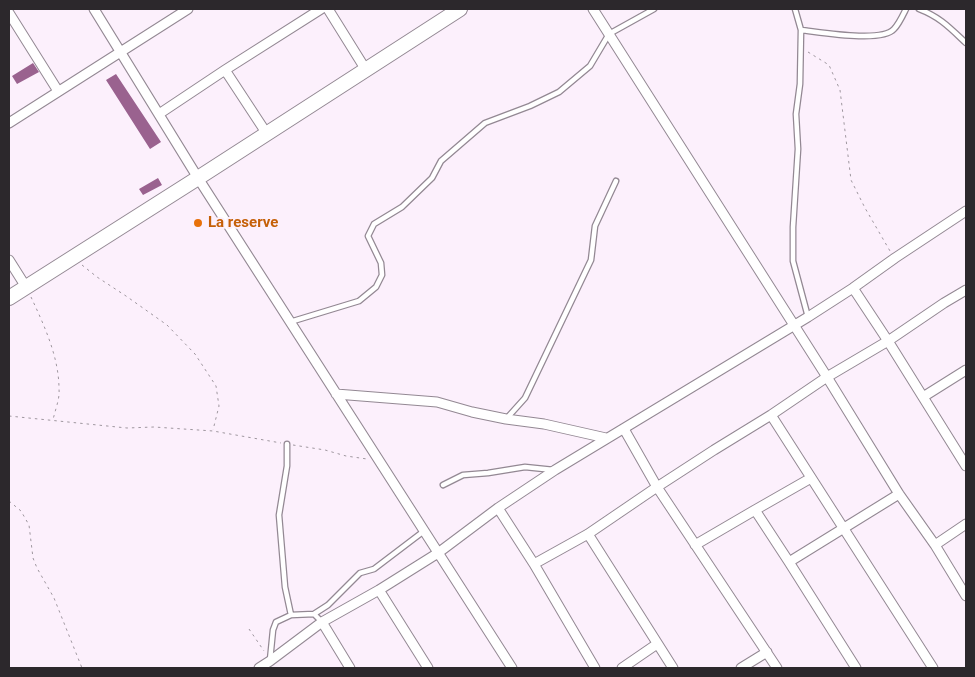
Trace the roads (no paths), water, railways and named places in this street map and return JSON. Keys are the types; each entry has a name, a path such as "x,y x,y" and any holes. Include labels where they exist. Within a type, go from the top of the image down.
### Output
{"street":[{"path":"94,9 198,178 512,668"},
{"path":"159,114 321,9"},
{"path":"328,9 366,70"},
{"path":"9,298 460,9"},
{"path":"593,9 827,377 899,494 935,545 966,596"},
{"path":"9,123 182,10"},
{"path":"9,13 58,91"},
{"path":"225,70 267,134"},
{"path":"259,668 272,665 322,622 379,590 438,553 498,508 555,470 808,317 964,213 966,224"},
{"path":"9,260 26,287"},
{"path":"853,288 966,466"},
{"path":"534,564 588,534 827,377 888,341 966,290"},
{"path":"923,397 966,370"},
{"path":"336,394 437,402 472,412 544,424 606,438"},
{"path":"771,415 933,668"},
{"path":"624,429 657,487 777,668"},
{"path":"695,545 811,478"},
{"path":"789,562 899,494"},
{"path":"498,508 534,564 595,668"},
{"path":"755,510 856,668"},
{"path":"935,545 966,524"},
{"path":"588,534 673,668"},
{"path":"379,590 428,668"},
{"path":"322,622 350,668"},
{"path":"622,668 658,644"},
{"path":"741,668 766,652"}],"lane":[{"path":"290,322 359,301 376,287 382,275 381,263 368,236 374,224 402,207 432,178 441,161 485,123 530,106 559,92 590,66 609,34 654,9"},
{"path":"795,9 801,30 801,48 800,84 796,114 798,149 793,261 808,317"},
{"path":"801,30 855,36 886,35 894,30 906,9"},
{"path":"919,9 933,14 966,43"},
{"path":"506,419 525,398 591,260 595,226 616,182"},
{"path":"287,444 288,466 279,515 286,587 291,615"},
{"path":"443,485 463,475 488,473 526,466 555,470"},
{"path":"272,665 273,630 276,622 291,615 314,614 328,606 360,573 374,569 424,531"},
{"path":"314,614 322,622"}],"place":[{"name":"La reserve","path":"198,223"}]}
